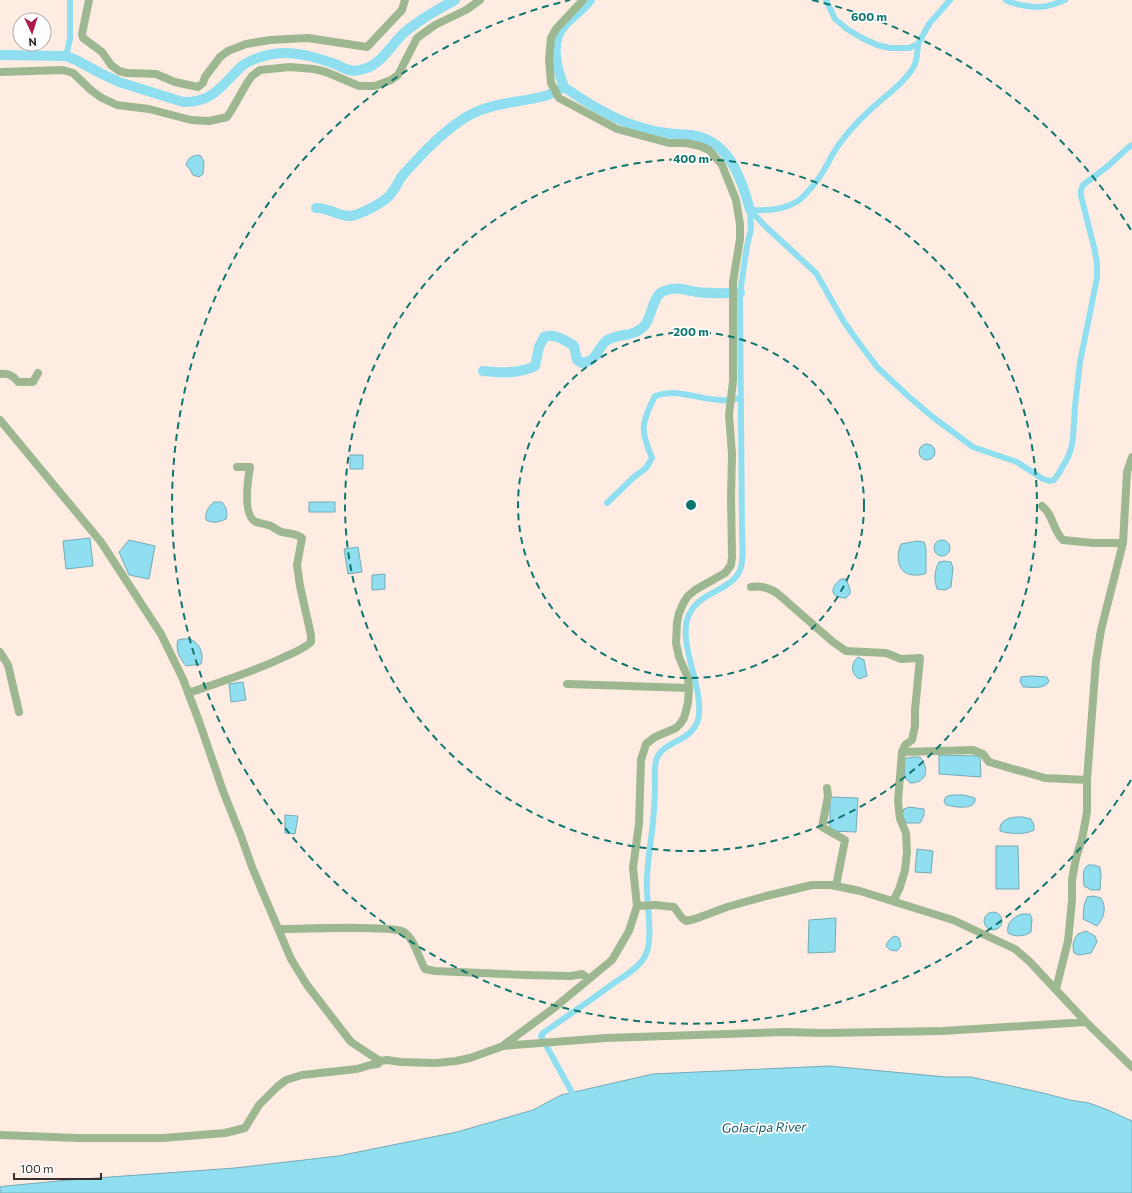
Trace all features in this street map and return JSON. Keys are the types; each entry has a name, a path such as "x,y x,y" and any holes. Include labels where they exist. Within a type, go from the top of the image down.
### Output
{"street":[{"path":"89,0 82,34 83,38 102,52 115,69 127,73 156,74 175,82 198,87 220,57 228,51 246,44 270,40 308,38 367,47 402,10 405,0"},
{"path":"0,72 63,70 73,73 92,91 102,98 117,105 149,109 191,120 209,121 227,116 246,83 260,70 276,67 314,69 326,72 359,86 375,86 391,80 398,75 417,38 435,25 466,10 480,0"},
{"path":"503,1046 554,1008 612,960 629,931 637,906 633,868 639,824 641,760 646,744 655,737 676,728 680,724 684,718 688,703 688,678 679,657 676,643 679,613 684,602 691,593 725,573 731,565 732,557 732,454 729,414 734,363 732,306 733,282 740,239 739,212 736,200 722,164 709,150 700,146 686,143 669,143 617,129 559,98 551,83 549,59 551,38 559,26 583,0"},
{"path":"0,374 6,373 14,376 18,382 33,382 38,373"},
{"path":"0,420 101,542 161,634 172,654 188,693 252,867 291,959 307,985 352,1042 380,1061"},
{"path":"1056,989 1068,941 1072,901 1072,880 1087,812 1087,780 1096,661 1100,630 1123,543 1127,472 1132,457"},
{"path":"188,693 228,680 272,663 299,650 311,642 311,635 297,565 302,538 298,535 280,532 272,526 256,522 252,518 248,507 247,484 250,467 238,467"},
{"path":"1042,506 1048,510 1051,520 1063,540 1093,543 1123,543"},
{"path":"751,587 758,586 771,589 777,593 833,642 846,651 886,653 901,659 920,658 915,726 912,740 905,745 902,752 898,801 900,819 906,833 907,852 900,887 894,900"},
{"path":"0,652 8,665 19,712"},
{"path":"567,684 689,688"},
{"path":"902,752 973,750 983,754 989,762 1045,778 1087,780"},
{"path":"826,788 828,796 822,827 845,840 836,886"},
{"path":"637,906 655,905 674,907 682,918 686,921 690,921 727,907 766,896 820,884 860,891 894,900 953,920 1015,949 1029,961 1086,1022 1132,1067"},
{"path":"279,929 355,928 402,931 408,936 415,947 425,968 435,971 571,976 582,974 589,979"},
{"path":"0,1135 78,1138 163,1138 225,1134 245,1128 259,1105 286,1080 302,1075 357,1069 378,1064 380,1061 387,1060 436,1063 456,1061 470,1058 503,1046 606,1038 786,1032 823,1033 943,1031 1086,1022"}],"water":[{"path":"198,155 201,156 204,162 203,174 199,177 193,175 186,165 190,158"},
{"path":"924,444 930,444 935,449 933,458 930,460 924,460 919,455 919,449"},
{"path":"350,455 363,455 363,469 350,469"},
{"path":"214,502 222,502 227,512 226,519 216,522 206,520 207,510"},
{"path":"309,502 335,502 335,512 309,512"},
{"path":"90,538 93,566 66,569 63,541"},
{"path":"129,540 155,546 149,579 129,575 119,552"},
{"path":"939,540 945,540 950,545 948,554 945,556 939,556 934,551 934,545"},
{"path":"917,541 924,542 926,548 926,573 920,575 910,575 905,573 900,565 898,560 899,549 901,544"},
{"path":"358,547 362,572 348,574 344,549"},
{"path":"939,562 951,562 953,568 951,587 945,590 937,589 935,579 935,572"},
{"path":"385,574 385,589 372,590 372,575"},
{"path":"841,579 846,579 850,589 850,594 846,598 841,598 833,592 834,586"},
{"path":"191,639 198,644 202,654 201,664 186,666 178,651 178,640"},
{"path":"858,657 864,660 867,676 859,679 854,674 852,668"},
{"path":"1021,677 1047,677 1049,681 1041,687 1023,687 1020,681"},
{"path":"243,682 246,700 231,702 229,684"},
{"path":"939,755 980,756 981,777 939,774"},
{"path":"913,757 920,757 926,770 920,781 910,783 905,778 904,760"},
{"path":"950,795 964,795 975,798 975,802 969,806 954,807 946,805 944,801 947,796"},
{"path":"830,797 858,798 856,832 830,831"},
{"path":"909,807 924,809 924,815 920,823 906,823 902,814 904,809"},
{"path":"285,815 298,816 295,834 285,833"},
{"path":"1016,817 1031,819 1034,825 1034,830 1027,833 1017,834 1000,831 1002,822"},
{"path":"996,846 1018,846 1019,889 996,889"},
{"path":"917,849 933,851 931,873 915,872"},
{"path":"1088,865 1100,867 1100,890 1091,890 1084,886 1084,869"},
{"path":"1093,896 1101,898 1104,905 1103,916 1097,926 1083,919 1084,906 1087,897"},
{"path":"993,912 999,915 1002,921 999,927 993,930 987,927 984,921 987,915"},
{"path":"1022,914 1030,914 1032,919 1031,932 1020,936 1008,933 1009,923"},
{"path":"836,918 835,952 808,953 809,920"},
{"path":"1086,931 1095,936 1097,942 1091,953 1079,955 1074,953 1073,943 1075,938 1078,934"},
{"path":"896,936 899,938 901,946 897,951 890,950 886,946 888,941"},
{"name":"Golacipa River","path":"829,1066 946,1077 971,1077 1089,1103 1108,1110 1132,1121 1132,1193 0,1193 0,1187 6,1186 235,1168 338,1156 457,1132 533,1110 561,1095 653,1074"}],"waterway":[{"path":"66,56 70,39 70,0"},
{"path":"0,55 66,56 119,82 183,102 194,101 210,96 217,91 249,61 273,54 288,53 304,55 328,61 351,71 367,68 378,61 406,31 430,14 455,0"},
{"path":"590,0 559,33 556,56 564,87 596,107 630,124 658,132 696,136 708,140 718,146 733,164 743,187 750,210"},
{"path":"826,0 835,19 847,29 877,45 890,48 909,48 918,44 929,24 950,0"},
{"path":"1006,0 1012,3 1038,7 1048,6 1065,0"},
{"path":"575,1098 541,1036 543,1033 630,972 640,964 646,954 649,939 647,872 654,813 656,761 659,754 664,749 692,731 699,715 697,691 686,642 687,620 698,602 731,582 737,575 742,563 740,293 751,229 750,210 769,210 781,208 798,201 813,186 836,149 850,131 909,74 916,62 918,44"},
{"path":"316,208 325,209 347,216 366,211 387,198 403,175 426,150 445,132 466,117 485,108 545,96 564,87"},
{"path":"750,210 765,226 816,273 844,322 859,343 878,368 908,396 934,418 973,447 1017,462 1043,479 1049,481 1054,480 1059,473 1071,449 1080,362 1097,278 1097,263 1081,196 1081,190 1083,185 1132,145"},
{"path":"483,371 516,372 535,366 539,347 544,337 548,336 559,338 574,346 577,360 582,363 590,361 606,341 611,338 636,332 645,325 657,296 664,291 685,289 708,293 740,293"},
{"path":"607,503 634,477 646,468 652,458 645,440 644,427 647,413 655,396 679,393 723,400 741,398"}]}
